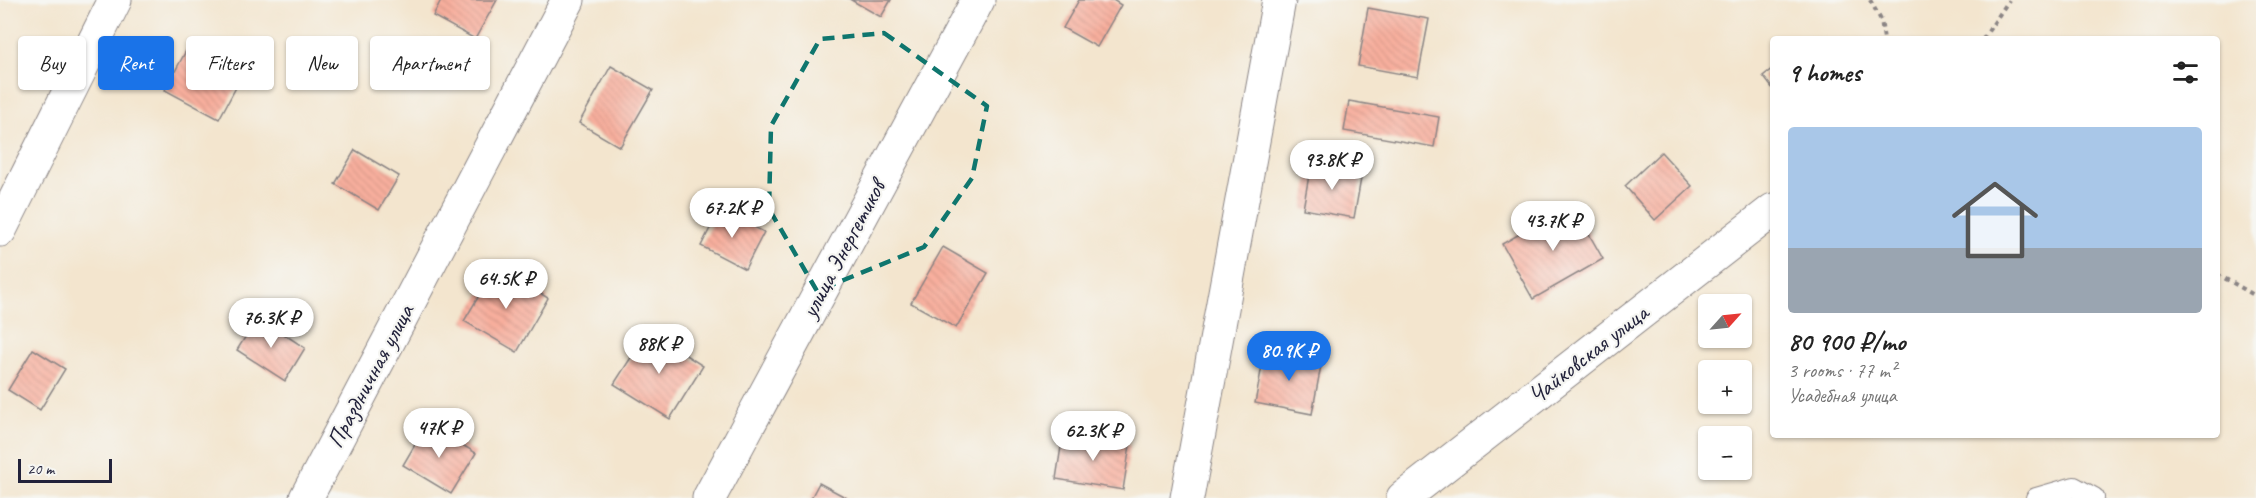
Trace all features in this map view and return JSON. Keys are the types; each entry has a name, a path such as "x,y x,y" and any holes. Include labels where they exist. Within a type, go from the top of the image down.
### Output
{"street":[{"path":"0,230 115,0"},
{"name":"Праздничная улица","path":"306,498 568,0"},
{"name":"улица Энергетиков","path":"709,498 978,0"},
{"path":"1187,498 1279,0"},
{"name":"Чайковская улица","path":"1403,498 1770,212"}],"lane":[{"path":"2036,498 2074,487 2094,498"}],"path":[{"path":"1870,0 1881,20 1884,36"},
{"path":"1985,36 2009,0"},
{"path":"2220,276 2256,296"}],"highlighted area":[{"path":"884,33 987,106 972,178 924,247 817,291 769,209 771,126 820,39"}],"building":[{"path":"441,0 497,0 477,36 470,36 433,16"},
{"path":"851,0 891,0 881,17"},
{"path":"1079,0 1113,0 1121,5 1097,47 1063,28"},
{"path":"1368,8 1429,19 1418,77 1358,66"},
{"path":"186,51 186,90 235,90 219,119 165,90 174,90 174,73"},
{"path":"611,66 653,90 620,147 579,123"},
{"path":"1770,70 1770,85 1763,76"},
{"path":"1349,101 1439,117 1434,147 1344,131"},
{"path":"355,150 399,176 379,210 335,184"},
{"path":"1661,152 1692,186 1655,220 1625,186"},
{"path":"1311,164 1362,173 1354,218 1303,209"},
{"path":"1572,204 1603,259 1533,299 1502,244"},
{"path":"720,209 764,232 745,269 701,246"},
{"path":"943,247 988,273 956,328 911,303"},
{"path":"496,267 548,298 517,352 464,321"},
{"path":"258,317 305,348 285,381 237,350"},
{"path":"648,331 703,366 670,419 614,384"},
{"path":"33,349 65,369 40,410 8,390"},
{"path":"1265,350 1322,360 1312,414 1255,403"},
{"path":"427,424 476,453 451,494 403,465"},
{"path":"1063,434 1130,445 1123,490 1056,479"},
{"path":"819,483 847,498 811,498"}]}
